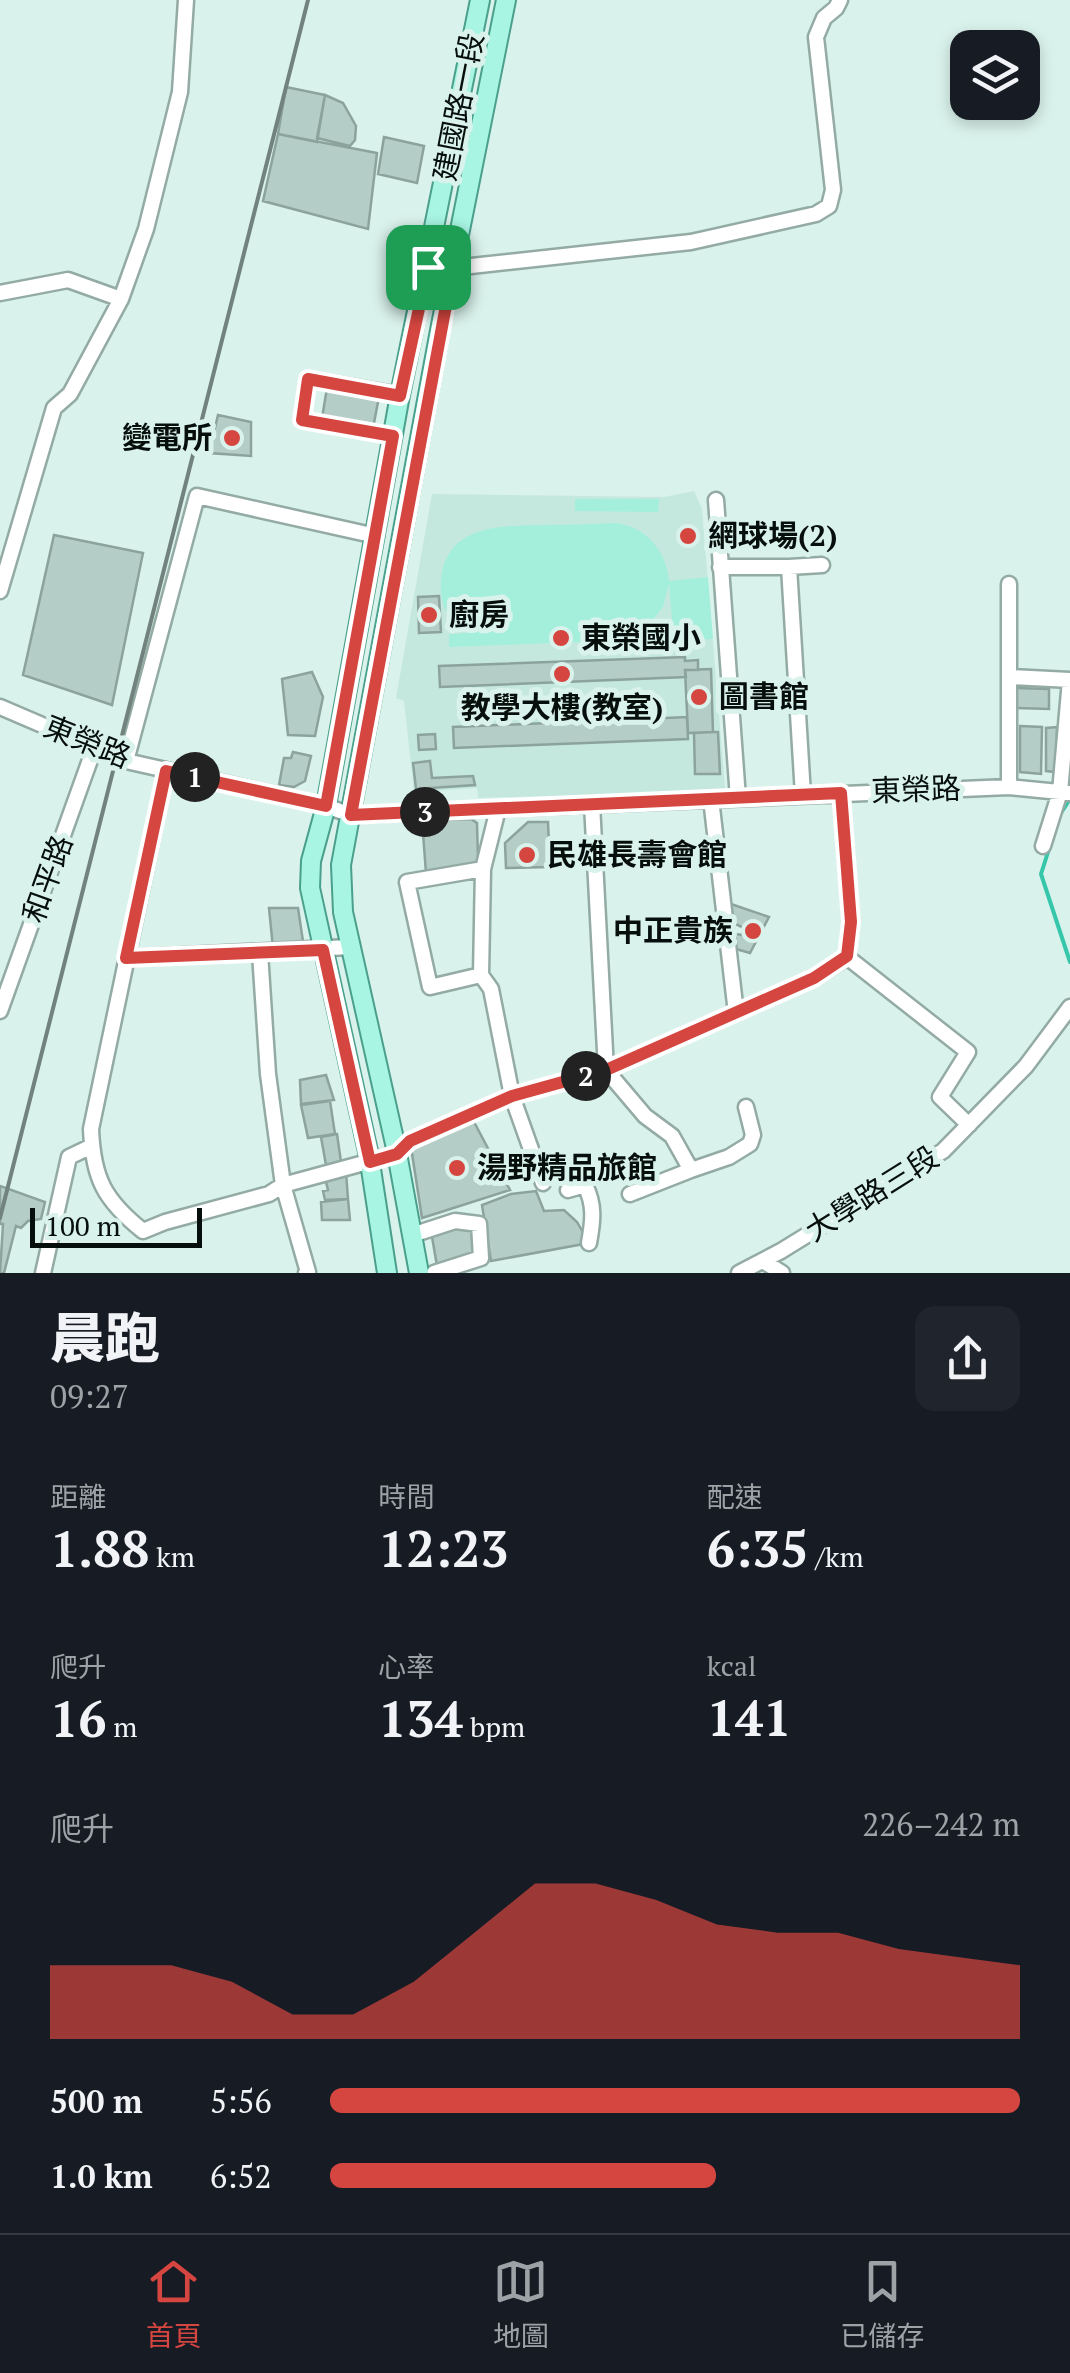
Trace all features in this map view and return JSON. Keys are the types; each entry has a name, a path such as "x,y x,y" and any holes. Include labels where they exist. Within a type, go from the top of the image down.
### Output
{"main road":[{"name":"建國路一段","path":"418,1273 412,1234 384,1158 323,950 310,874 480,0"},
{"name":"建國路一段","path":"387,1273 384,1158 343,912 341,865 506,0"}],"street":[{"path":"0,591 54,408 70,394 122,299 146,230 180,92 186,0"},
{"path":"428,267 453,268 691,242 816,214 829,206 833,190 816,36 824,18 840,0"},
{"path":"0,293 68,280 122,299"},
{"path":"393,436 302,420 308,379 400,396"},
{"path":"126,760 197,496 376,536"},
{"path":"716,500 738,798"},
{"path":"720,567 822,565"},
{"path":"788,567 803,795"},
{"path":"1009,584 1009,787"},
{"path":"1009,677 1070,680 1066,789 1043,846"},
{"name":"東榮路","path":"0,707 126,760 351,815 841,793 1009,787 1066,789"},
{"name":"和平路","path":"0,1011 95,746"},
{"path":"166,771 91,1129 92,1165 105,1194 143,1231 384,1158 410,1141 512,1096 606,1070 814,978 847,956 851,922 841,793"},
{"path":"711,799 736,1012"},
{"path":"592,804 606,1070 644,1116 672,1136 691,1170"},
{"path":"498,809 483,869 481,976 492,989 512,1096 543,1184"},
{"path":"481,976 430,987 407,882 483,869"},
{"path":"126,958 350,947"},
{"path":"0,960 21,953"},
{"path":"260,953 268,1074 283,1186 306,1273"},
{"path":"847,956 968,1052 940,1098 969,1124"},
{"name":"大學路三段","path":"738,1273 943,1151 1026,1066 1070,1007"},
{"path":"630,1194 729,1157 750,1144 746,1107"},
{"path":"43,1273 69,1157 92,1146"},
{"path":"568,1190 585,1185 591,1196 594,1218 588,1242"},
{"path":"412,1234 455,1221 479,1224 482,1258 434,1273"},
{"path":"763,1260 782,1273"}],"shaded area":[{"name":"東榮國小","path":"694,491 702,509 725,788 478,798 477,788 414,792 404,701 396,698 432,494 664,497"}],"green space":[{"path":"575,499 659,499 658,512 575,511"},
{"path":"616,523 637,530 653,542 664,560 669,581 708,577 713,639 674,642 669,583 663,607 648,626 661,627 662,639 449,647 449,634 467,633 446,611 441,580 445,561 465,538 512,526"}],"building":[{"path":"286,87 325,95 317,142 278,134"},
{"path":"325,95 343,103 356,126 355,140 350,146 317,138"},
{"path":"278,134 377,153 368,229 263,201"},
{"path":"384,137 424,146 417,183 378,174"},
{"path":"327,388 379,397 373,428 322,418"},
{"name":"變電所","path":"218,415 251,422 251,456 209,453"},
{"path":"54,535 143,553 112,705 23,675"},
{"name":"廚房","path":"439,596 441,632 419,633 418,597"},
{"name":"教學大樓(教室)","path":"685,657 685,661 698,660 698,670 685,670 686,677 440,687 439,666"},
{"name":"圖書館","path":"711,669 713,732 688,733 685,670"},
{"path":"312,672 323,697 315,736 288,735 282,679"},
{"path":"1013,688 1049,689 1049,709 1012,708"},
{"path":"687,717 688,739 454,748 453,727"},
{"path":"1020,726 1042,727 1041,774 1020,772"},
{"path":"1057,727 1056,772 1046,771 1046,728"},
{"path":"718,732 720,774 695,774 694,733"},
{"path":"435,734 436,749 419,750 418,735"},
{"path":"293,752 311,756 305,781 294,787 279,785 284,758 291,758"},
{"path":"430,761 432,778 473,776 475,785 416,789 413,763"},
{"path":"471,819 477,823 475,865 426,873 422,820"},
{"name":"民雄長壽會館","path":"528,822 548,822 550,867 506,868 505,843"},
{"name":"中正貴族","path":"731,904 769,917 750,953 729,947 730,933 742,935 744,928 725,919"},
{"path":"269,908 298,908 304,948 273,948"},
{"path":"326,1075 334,1100 301,1104 300,1080"},
{"path":"330,1101 335,1134 308,1138 301,1105"},
{"name":"湯野精品旅館","path":"473,1120 510,1190 422,1218 411,1147"},
{"path":"337,1134 341,1162 326,1165 321,1137"},
{"path":"346,1172 348,1199 325,1200 325,1178"},
{"path":"0,1186 45,1202 41,1219 28,1221 21,1228 16,1226 4,1273 0,1273"},
{"path":"536,1191 544,1211 564,1210 577,1222 589,1243 491,1261 482,1205 511,1194"},
{"path":"348,1199 350,1220 322,1220 321,1202"},
{"path":"477,1225 478,1255 437,1266 431,1231"}],"waterway":[{"path":"1059,816 1070,799"},
{"path":"1049,849 1041,874 1070,962"}],"railway":[{"path":"0,1218 308,0"}],"place":[{"name":"變電所","path":"232,438"},
{"name":"網球場(2)","path":"688,536"},
{"name":"廚房","path":"429,615"},
{"name":"東榮國小","path":"561,638"},
{"name":"教學大樓(教室)","path":"562,674"},
{"name":"圖書館","path":"699,697"},
{"name":"民雄長壽會館","path":"527,855"},
{"name":"中正貴族","path":"753,931"},
{"name":"湯野精品旅館","path":"457,1168"}],"route":[{"path":"428,267 453,268 351,815 841,793 851,922 847,956 814,978 606,1070 512,1096 410,1141 397,1154 370,1162 323,950 126,958 166,771 326,806 393,436 302,420 308,379 400,396 428,267"}]}
